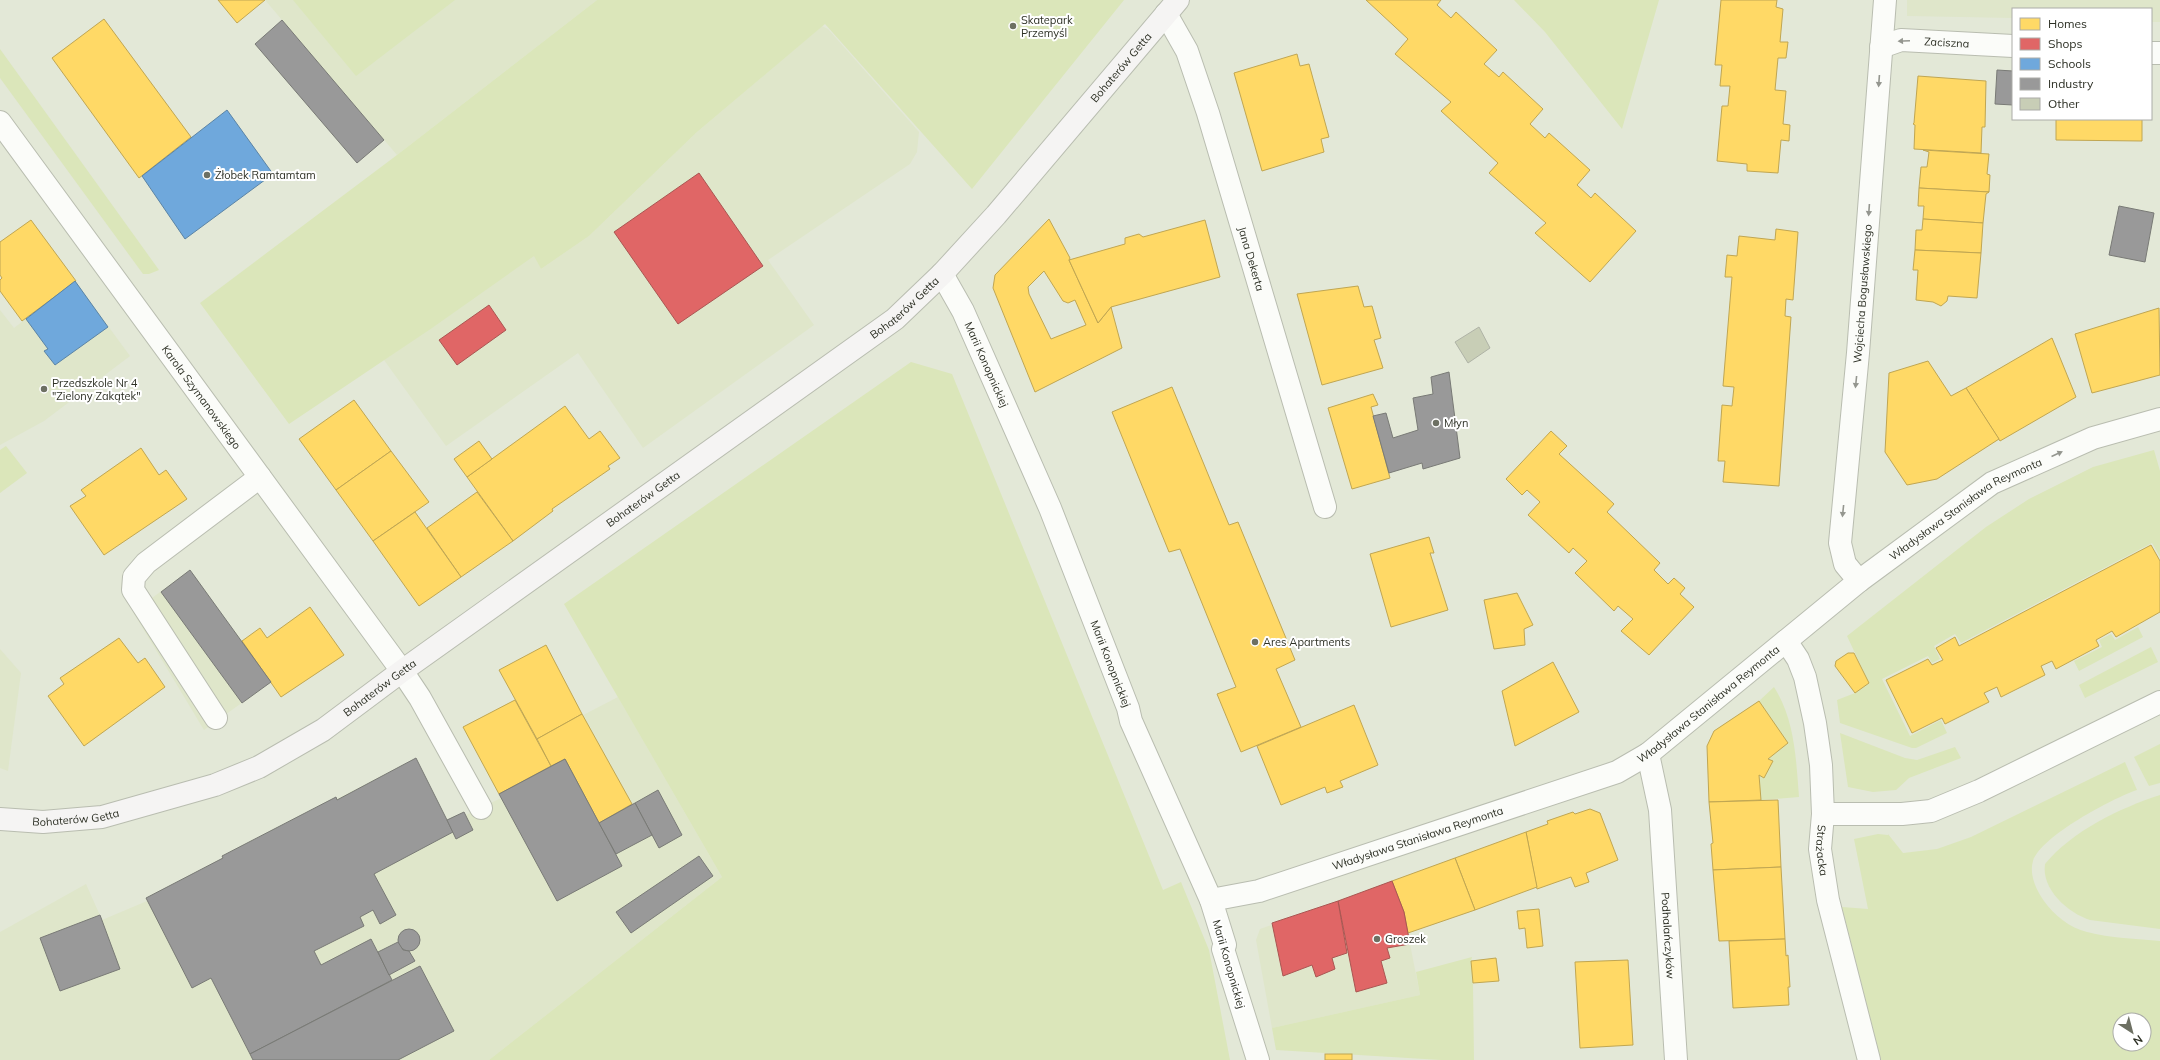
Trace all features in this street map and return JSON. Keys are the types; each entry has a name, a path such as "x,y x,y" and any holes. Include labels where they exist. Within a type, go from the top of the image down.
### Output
{"main road":[{"name":"Bohaterów Getta","path":"0,819 43,822 102,817 215,785 259,767 323,730 402,671 895,319 942,274 996,215 1172,7"}],"street":[{"name":"Wojciecha Bogusławskiego","path":"1859,582 1845,564 1840,543 1858,353 1885,0"},
{"name":"Jana Dekerta","path":"1172,7 1208,113 1325,507"},
{"name":"Zaciszna","path":"1881,48 1901,40 2012,46"},
{"name":"Karola Szymanowskiego","path":"0,122 402,671 420,698 481,808"},
{"name":"Marii Konopnickiej","path":"942,274 963,311 1047,501 1128,708 1131,721 1211,900 1225,945 1223,949 1258,1060"},
{"name":"Władysława Stanisława Reymonta","path":"1211,900 1260,890 1610,775 1648,754 1859,582 1992,483 2093,438 2160,419"},
{"path":"216,718 133,590 134,578 146,563 260,477"},
{"name":"Strażacka","path":"1786,641 1798,659 1805,677 1815,723 1821,765 1823,814 1820,849 1828,900 1869,1060"},
{"path":"1823,814 1902,814 1931,811 1979,791 2160,702"},
{"name":"Podhalańczyków","path":"1648,754 1660,810 1676,1060"}],"shaded area":[{"path":"265,0 597,0 397,155"},
{"path":"293,0 455,0 356,76"},
{"path":"597,0 1124,0 972,189 825,24 697,132 589,236 541,269 534,256 432,328 289,424 200,303 397,155"},
{"path":"1514,0 1659,0 1622,129 1545,32"},
{"path":"1907,0 2160,0 2160,22 2152,22 2152,8 2012,8 2012,18 1907,16"},
{"path":"822,26 828,29 919,132 917,152 910,164 768,260 814,325 643,448 578,353 446,446 384,360 534,255 541,269 589,236 697,132"},
{"path":"0,49 159,270 149,274 143,274 0,78"},
{"name":"Przedszkole Nr 4 \"Zielony Zakątek\"","path":"75,281 130,356 44,421 0,445 0,310 14,328"},
{"path":"911,362 952,374 1163,890 1181,882 1209,950 1230,1060 489,1060 722,877 564,604"},
{"path":"6,446 27,473 0,493 0,450"},
{"path":"2154,450 2160,471 2160,557 2152,543 1961,643 1955,634 1934,646 1940,659 1932,663 1928,656 1882,679 1910,736 1941,720 1947,733 1916,748 1912,748 1840,723 1837,700 1855,693 1869,683 1847,636 1986,527 2029,499 2093,467"},
{"path":"190,570 271,682 204,730 133,612"},
{"path":"2138,627 2143,637 2079,671 2074,661 2102,647 2099,640 2111,634 2115,640"},
{"path":"2151,647 2158,662 2085,698 2079,685"},
{"path":"0,649 21,673 8,771 0,768"},
{"path":"1774,687 1781,700 1790,726 1795,754 1799,797 1761,800 1759,775 1764,778 1773,761 1768,759 1788,743 1759,701"},
{"path":"618,697 722,877 489,1060 0,1060 0,932 86,884 102,920 147,901 146,898 223,858 222,856 336,797 337,799 416,758 447,820 464,812 466,815 501,798 499,794 550,766 537,739"},
{"path":"1840,733 1905,758 1917,760 1955,747 1961,758 1909,778 1896,790 1873,792 1848,787"},
{"path":"2160,744 2160,783 2149,786 2134,757"},
{"path":"2125,762 2137,790 2096,809 2049,840 2039,851 2033,861 2032,871 2038,892 2044,901 2058,916 2069,924 2087,932 2105,936 2160,941 2160,1060 1881,1060 1842,907 1868,909 1854,839 1878,834 1888,834 1903,853 1937,849 1971,837"},
{"path":"2160,795 2160,929 2090,920 2073,912 2065,906 2052,891 2047,882 2045,864 2069,841 2098,822 2145,800"},
{"path":"1392,881 1410,944 1420,995 1272,1028 1256,940 1260,929"},
{"path":"1472,957 1474,1060 1441,1060 1276,1050 1272,1028 1420,995 1416,972"}],"building: Homes":[{"path":"218,0 265,0 237,23"},
{"path":"1366,0 1441,0 1437,5 1451,18 1456,12 1497,50 1484,64 1499,77 1503,72 1543,109 1530,124 1545,138 1549,133 1590,170 1577,185 1591,198 1595,193 1636,231 1590,282 1535,233 1546,223 1489,173 1498,163 1441,111 1451,102 1395,54 1408,39"},
{"path":"1721,0 1777,0 1776,7 1783,9 1780,42 1788,42 1786,58 1778,58 1775,90 1786,91 1783,124 1790,125 1789,141 1781,140 1778,173 1747,171 1747,164 1717,161 1722,106 1728,106 1730,86 1720,86 1722,65 1715,65"},
{"path":"104,19 191,137 139,178 52,58"},
{"path":"1297,54 1300,66 1309,64 1329,137 1321,139 1324,152 1262,171 1234,73"},
{"path":"1918,76 1986,81 1985,127 1982,127 1981,153 1914,149 1915,125 1913,124"},
{"path":"2056,120 2142,120 2142,141 2056,140"},
{"path":"1923,150 1989,154 1987,174 1990,175 1989,192 1919,188 1921,167 1927,167 1929,152"},
{"path":"1919,188 1989,192 1986,194 1983,223 1923,219 1924,206 1918,206"},
{"path":"1049,219 1070,258 1069,260 1098,323 1111,307 1122,348 1035,392 993,288 995,275","holes":["1044,271 1063,301 1068,303 1075,300 1086,325 1051,339 1029,294 1028,287"]},
{"path":"1923,219 1983,223 1981,253 1915,250 1916,230 1922,230"},
{"path":"31,220 76,281 22,321 0,291 0,280 2,278 0,275 0,242"},
{"path":"1205,220 1220,277 1111,307 1098,323 1069,260 1125,244 1125,238 1139,234 1143,237"},
{"path":"1776,229 1798,232 1793,300 1786,299 1785,316 1791,317 1779,486 1723,482 1725,461 1718,461 1722,405 1732,406 1734,387 1723,386 1732,277 1725,277 1727,255 1737,256 1739,236 1775,240"},
{"path":"1915,250 1981,253 1977,298 1948,296 1947,301 1941,306 1933,302 1916,300 1918,270 1913,270"},
{"path":"1358,286 1364,307 1372,306 1381,338 1374,340 1383,368 1322,385 1297,294"},
{"path":"2159,308 2160,375 2092,393 2075,334"},
{"path":"2052,338 2076,397 2000,441 1966,388"},
{"path":"1928,361 1951,396 1966,388 1999,439 1937,479 1907,485 1885,452 1889,373"},
{"path":"1172,387 1229,525 1238,522 1295,660 1276,669 1301,727 1241,752 1217,694 1236,687 1180,549 1169,552 1112,412"},
{"path":"1373,394 1378,405 1371,407 1390,478 1352,489 1328,408"},
{"path":"354,400 391,451 336,490 299,439"},
{"path":"565,406 589,439 600,431 620,458 608,466 610,469 552,509 553,511 513,541 467,477"},
{"path":"1551,431 1567,446 1559,454 1614,504 1607,512 1660,563 1654,570 1668,584 1674,578 1685,588 1680,594 1694,607 1649,655 1621,631 1633,619 1618,606 1614,611 1575,573 1587,561 1573,548 1569,553 1528,515 1540,502 1527,490 1522,495 1506,479"},
{"path":"479,441 492,459 467,477 454,459"},
{"path":"141,448 159,475 166,470 187,499 104,555 70,506 86,496 81,490"},
{"path":"391,451 429,502 373,541 336,490"},
{"path":"477,492 513,541 461,577 427,528"},
{"path":"415,512 461,577 419,606 373,541"},
{"path":"1429,537 1434,553 1430,553 1448,610 1391,627 1370,554"},
{"path":"2151,545 2160,561 2160,612 2116,637 2112,631 2096,640 2099,646 2056,669 2052,661 2041,666 2045,675 2001,697 1997,687 1984,693 1989,702 1945,724 1942,718 1912,733 1886,680 1928,659 1932,665 1943,660 1936,648 1955,637 1959,646"},
{"path":"1517,593 1533,625 1524,629 1525,645 1494,649 1484,600"},
{"path":"310,607 344,655 281,697 242,641 260,628 267,638"},
{"path":"119,638 138,663 145,658 165,687 84,746 48,696 64,684 60,678"},
{"path":"546,645 582,714 537,739 499,670"},
{"path":"1848,653 1854,653 1869,683 1855,693 1835,666 1836,661"},
{"path":"1553,662 1579,712 1515,746 1502,691"},
{"path":"515,700 551,766 499,794 463,727"},
{"path":"1759,701 1788,743 1768,759 1773,761 1764,778 1759,775 1761,800 1709,802 1707,746 1714,731"},
{"path":"1354,705 1378,765 1340,781 1343,787 1327,793 1325,787 1281,805 1257,746"},
{"path":"582,714 632,804 599,823 565,759 551,766 537,739"},
{"path":"1778,800 1781,867 1713,870 1711,844 1713,843 1709,802"},
{"path":"1590,809 1600,813 1618,860 1586,873 1589,882 1575,887 1571,877 1537,889 1526,832 1548,824 1547,821 1573,812 1575,814"},
{"path":"1526,832 1537,887 1475,910 1455,858"},
{"path":"1455,858 1475,910 1408,933 1404,912 1392,881"},
{"path":"1781,867 1785,939 1719,941 1713,870"},
{"path":"1539,909 1543,946 1527,948 1525,928 1519,929 1517,911"},
{"path":"1785,939 1786,956 1788,955 1790,987 1788,987 1789,1005 1733,1008 1729,941"},
{"path":"1496,958 1499,981 1473,983 1471,961"},
{"path":"1628,960 1633,1045 1580,1048 1575,962"},
{"path":"1325,1054 1352,1054 1352,1060 1325,1060"}],"building: Shops":[{"path":"699,173 763,266 678,324 614,232"},
{"path":"489,305 506,330 457,365 439,340"},
{"name":"Groszek","path":"1392,881 1404,912 1410,944 1387,948 1390,958 1381,961 1387,983 1356,992 1338,901"},
{"path":"1338,901 1347,953 1332,958 1335,969 1316,977 1312,965 1283,976 1272,923"}],"building: Schools":[{"name":"Żłobek Ramtamtam","path":"227,110 273,174 185,239 142,176"},
{"path":"75,281 108,327 55,365 44,351 48,349 26,319"}],"building: Industry":[{"path":"282,20 384,140 357,163 255,44"},
{"path":"1997,70 2012,71 2012,105 1995,104"},
{"path":"2119,206 2154,213 2145,262 2109,255"},
{"name":"Młyn","path":"1449,372 1460,458 1423,469 1422,463 1389,473 1373,416 1386,413 1393,438 1418,430 1413,398 1433,394 1431,377"},
{"path":"190,570 271,682 242,703 161,592"},
{"path":"416,758 453,832 374,874 396,915 380,924 373,910 360,917 364,926 314,951 321,965 371,939 392,980 250,1054 211,978 192,988 146,898 223,858 222,856 336,797 337,800"},
{"path":"565,759 622,866 557,901 499,794"},
{"path":"658,790 682,835 659,848 635,803"},
{"path":"635,803 652,835 616,854 599,823"},
{"path":"464,812 473,830 456,839 447,820"},
{"path":"699,856 713,876 631,933 616,912"},
{"path":"100,915 120,969 60,991 40,938"},
{"path":"409,929 417,932 420,940 417,948 409,951 401,948 398,940 401,932"},
{"path":"398,942 403,950 409,951 415,961 389,975 378,952"},
{"path":"420,966 454,1031 398,1060 253,1060 250,1054"}],"building: Other":[{"path":"1479,327 1490,348 1468,363 1455,342"}],"place":[{"name":"Skatepark Przemyśl","path":"1013,26"},
{"name":"Żłobek Ramtamtam","path":"207,175"},
{"name":"Przedszkole Nr 4 \"Zielony Zakątek\"","path":"44,389"},
{"name":"Młyn","path":"1436,423"},
{"name":"Ares Apartments","path":"1255,642"},
{"name":"Groszek","path":"1377,939"}]}
